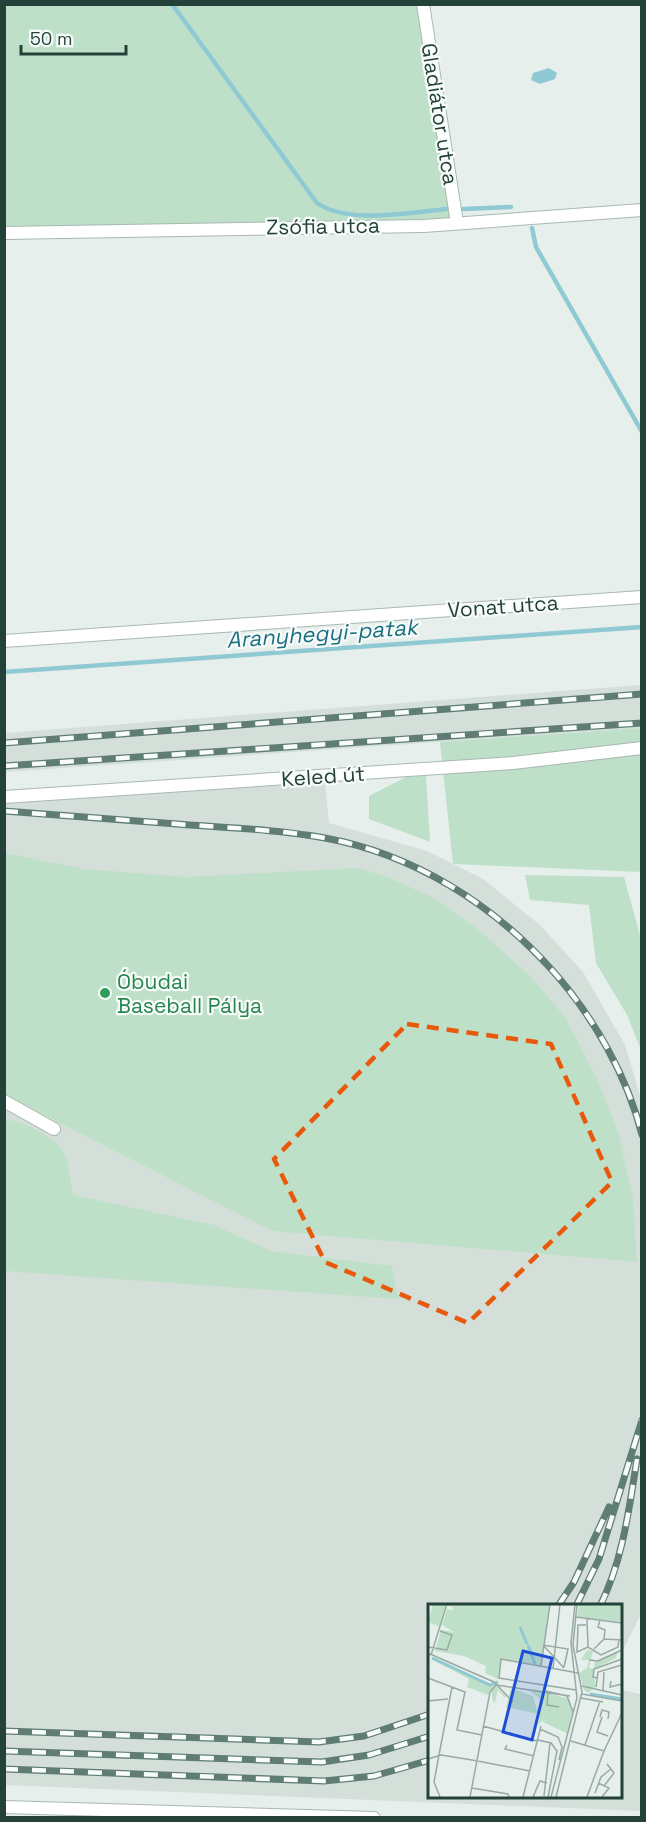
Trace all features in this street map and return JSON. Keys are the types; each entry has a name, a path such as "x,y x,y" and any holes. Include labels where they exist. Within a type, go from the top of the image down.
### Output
{"street":[{"name":"Gladiátor utca","path":"423,4 457,223"},
{"name":"Zsófia utca","path":"4,233 424,226 642,210"},
{"name":"Vonat utca","path":"4,641 642,597"},
{"name":"Keled út","path":"4,797 513,763 642,748"},
{"path":"4,1101 54,1129"},
{"path":"4,1807 176,1815 374,1818"}],"highlighted area":[{"path":"407,1024 551,1044 612,1182 468,1323 325,1262 274,1159"}],"shaded area":[{"path":"641,685 641,728 5,772 4,733"},
{"path":"325,783 329,823 427,851 483,879 540,925 583,972 625,1045 642,1102 641,1614 622,1652 622,1604 428,1604 428,1798 622,1798 622,1690 641,1694 641,1811 5,1785 5,800"}],"green space":[{"path":"4,5 423,5 457,223 5,240"},
{"path":"641,728 641,872 453,864 440,742"},
{"path":"408,776 426,776 430,842 369,819 369,796"},
{"path":"4,853 85,869 185,877 357,868 388,877 436,899 480,931 531,977 565,1017 598,1081 619,1135 633,1198 637,1262 272,1231 5,1095"},
{"path":"525,875 624,877 641,939 641,1050 627,1015 596,963 589,905 530,900"},
{"path":"5,1119 38,1131 60,1147 68,1163 73,1195 214,1225 271,1251 392,1266 398,1299 5,1271"}],"water":[{"path":"549,68 557,73 555,79 540,84 531,80 533,73"}],"waterway":[{"path":"172,4 317,203 330,210 362,215 448,209"},
{"path":"463,209 511,207"},
{"path":"532,228 536,247 642,432"},
{"name":"Aranyhegyi-patak","path":"4,672 642,627"}],"railway":[{"path":"4,743 642,694"},
{"path":"4,766 642,723"},
{"path":"4,811 308,835 358,846 420,869 477,903 529,946 552,970 581,1007 607,1047 627,1090 642,1135"},
{"path":"577,1604 599,1559 642,1420"},
{"path":"601,1604 620,1552 637,1459"},
{"path":"559,1604 574,1582 609,1507"},
{"path":"4,1731 319,1742 364,1736 428,1715"},
{"path":"4,1751 322,1762 369,1755 428,1737"},
{"path":"4,1769 324,1781 374,1776 428,1761"}],"place":[{"name":"Óbudai Baseball Pálya","path":"105,993"}]}
